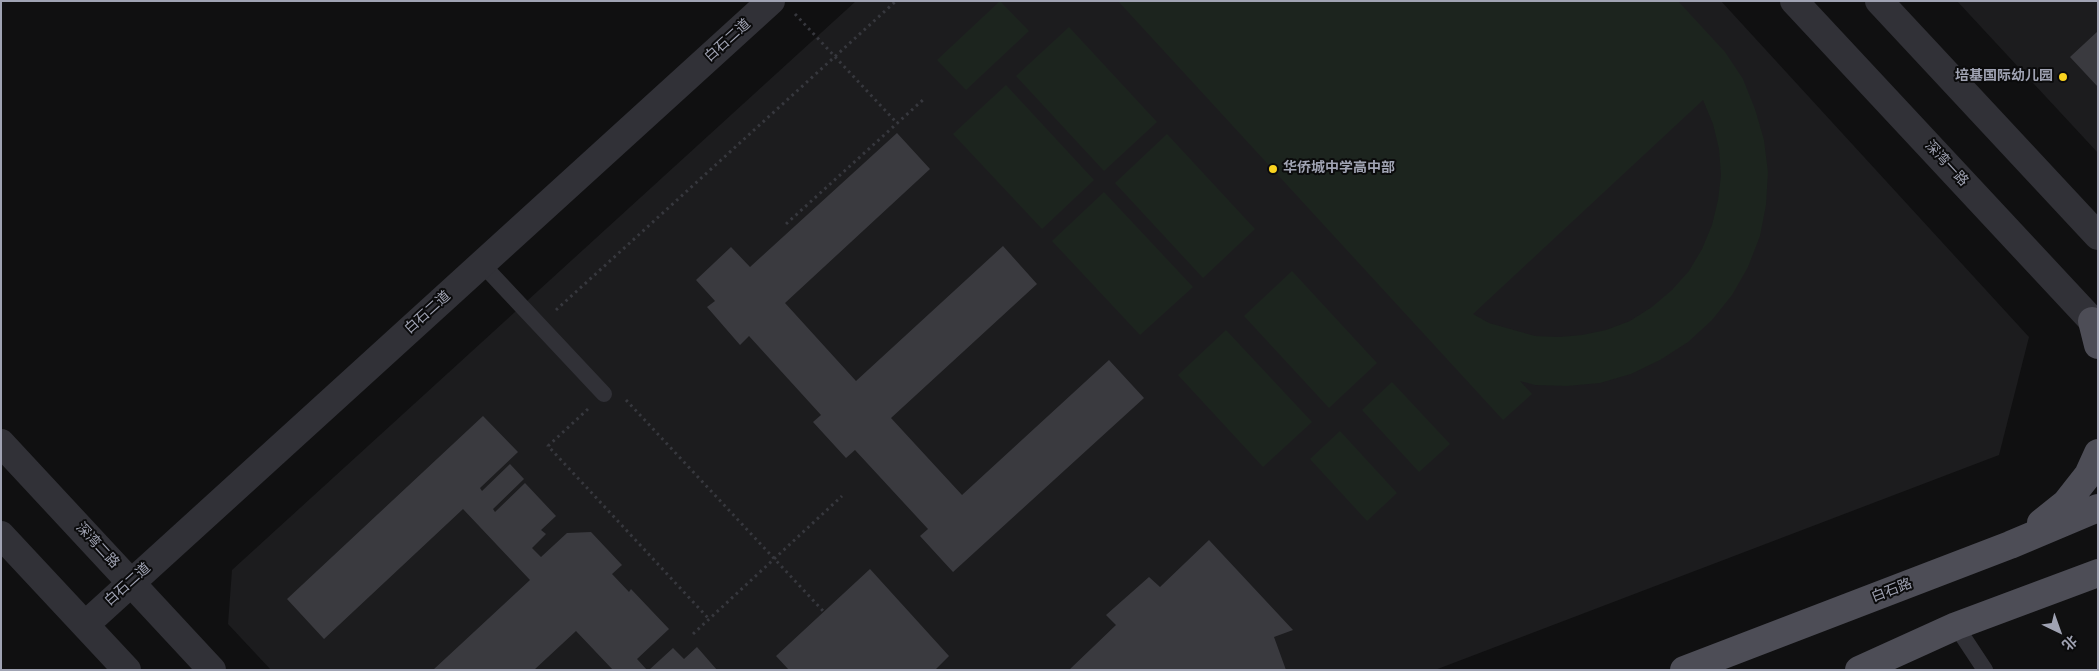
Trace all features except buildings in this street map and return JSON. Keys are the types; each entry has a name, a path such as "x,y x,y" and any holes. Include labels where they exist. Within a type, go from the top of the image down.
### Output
{"main road":[{"path":"2010,545 2066,503 2088,475 2098,453"},
{"name":"白石路","path":"1684,670 2010,545 2098,508"},
{"path":"1858,670 1956,626 2098,573"}],"street":[{"name":"深湾一路","path":"1794,1 2096,331"},
{"path":"1879,1 2098,236"},
{"name":"白石二道","path":"85,624 482,264 780,5"},
{"name":"深湾二路","path":"1,443 212,670"},
{"path":"1,535 127,670"}],"lane":[{"path":"482,264 604,394"},
{"path":"1956,626 1985,670"}],"path":[{"path":"539,325 896,1"},
{"path":"780,5 834,56 897,123"},
{"path":"786,224 925,98"},
{"path":"709,619 548,446 612,386 824,612"},
{"path":"693,634 842,496"}],"shaded area":[{"name":"华侨城中学高中部","path":"856,1 1721,1 2029,337 1999,455 1435,670 271,670 228,624 232,570"},
{"path":"1000,1 1029,31 966,90 937,60"},
{"path":"1118,1 1678,1 1725,52 1743,79 1755,109 1764,140 1768,172 1766,205 1760,236 1748,267 1732,295 1712,320 1688,342 1660,360 1631,374 1600,383 1567,386 1535,385 1520,381 1532,394 1503,420","holes":["1703,100 1713,124 1719,149 1721,175 1712,225 1702,249 1689,271 1672,290 1652,307 1630,321 1606,330 1559,337 1535,336 1489,323 1473,314"]},
{"name":"培基国际幼儿园","path":"1957,1 2098,1 2098,153"},
{"path":"1069,27 1157,122 1104,171 1016,76"},
{"path":"1006,85 1094,180 1042,229 953,134"},
{"path":"1167,134 1255,229 1203,278 1115,183"},
{"path":"1104,192 1193,287 1140,335 1052,241"},
{"path":"1292,271 1377,363 1329,408 1244,316"},
{"path":"1226,330 1312,422 1263,467 1178,375"},
{"path":"1392,382 1450,444 1419,472 1362,410"},
{"path":"1340,431 1397,493 1367,521 1310,459"}],"place":[{"name":"培基国际幼儿园","path":"2063,77"},
{"name":"华侨城中学高中部","path":"1273,169"}]}
